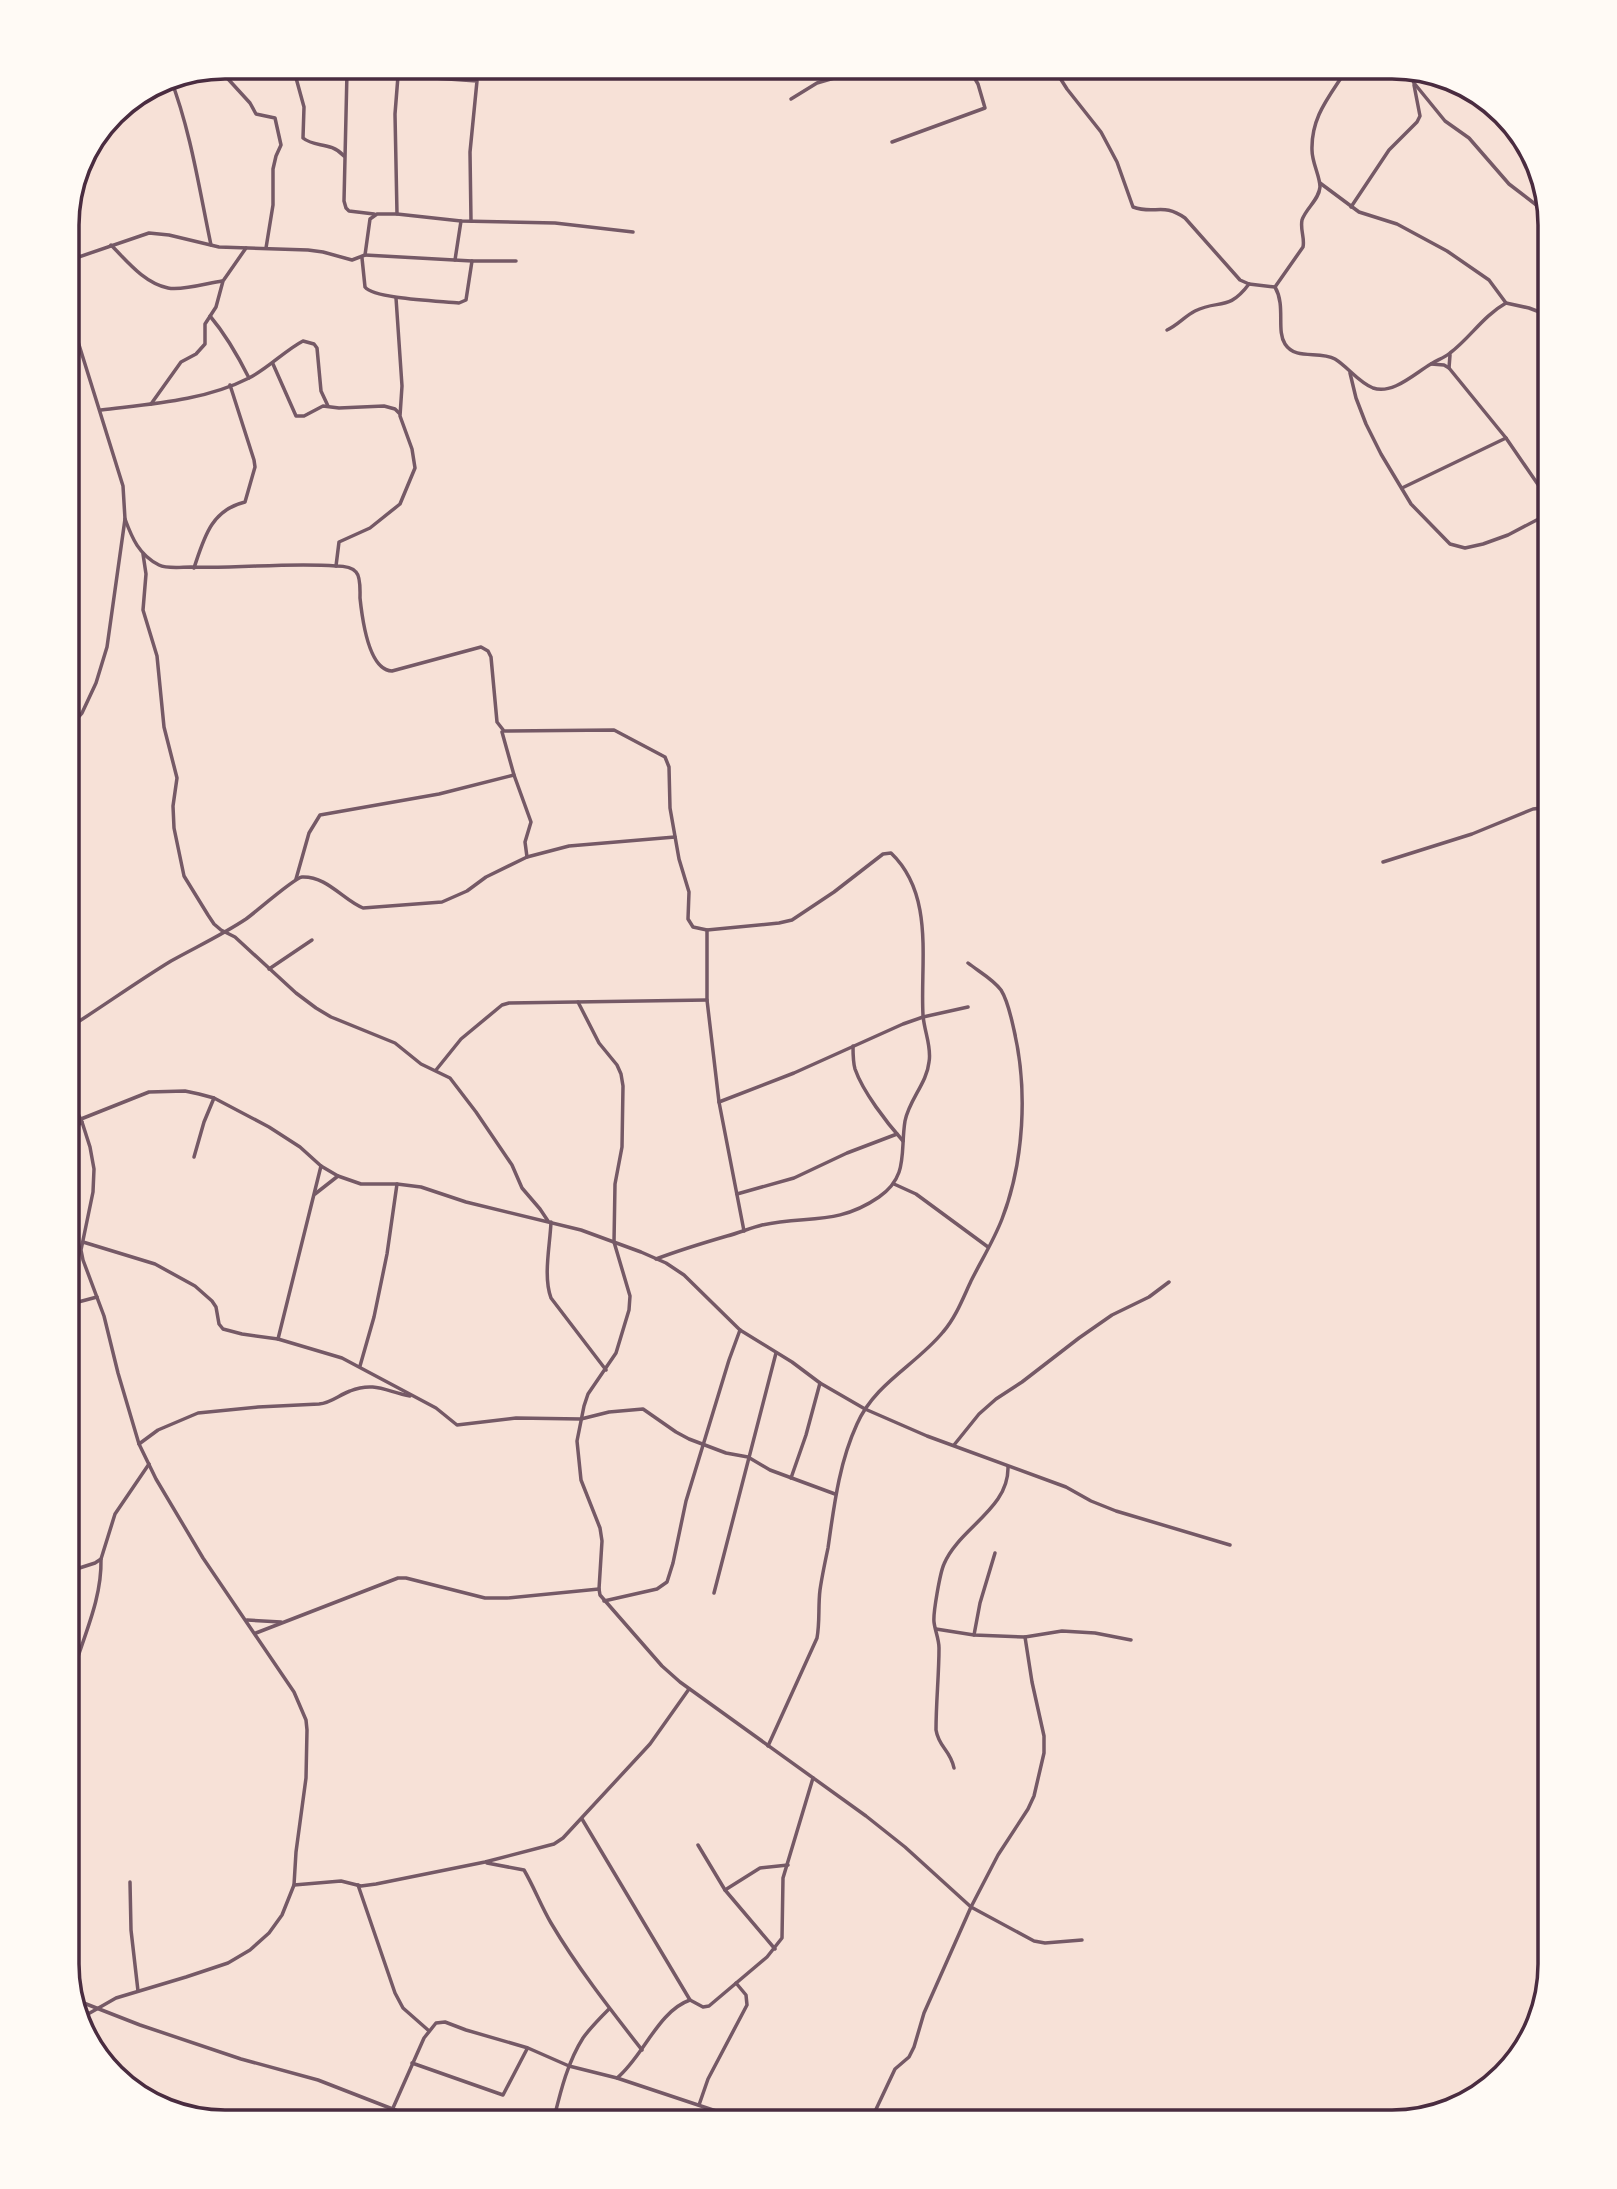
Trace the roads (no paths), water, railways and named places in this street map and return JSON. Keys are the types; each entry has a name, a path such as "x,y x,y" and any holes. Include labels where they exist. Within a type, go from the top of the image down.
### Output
{"street":[{"path":"228,79 250,103 256,114 275,118 279,128 281,145 274,169 273,205 266,248"},
{"path":"297,79 304,107 303,138 307,142 337,149 344,156"},
{"path":"347,79 344,156 346,208 349,211 461,221 546,222 633,232"},
{"path":"397,214 395,114 398,79"},
{"path":"458,79 477,81 470,152 471,221"},
{"path":"792,99 817,83 831,79"},
{"path":"892,142 985,108 976,79"},
{"path":"1061,79 1101,132 1117,162 1133,207 1175,211 1185,218 1240,280 1249,284 1275,287"},
{"path":"1275,287 1303,247 1303,218 1319,192 1320,183 1313,161 1314,126 1317,116 1340,79"},
{"path":"1351,207 1389,150 1417,122 1420,116 1414,83"},
{"path":"1414,83 1445,121 1469,138 1509,184 1537,205"},
{"path":"174,88 190,139 211,246"},
{"path":"1320,183 1351,207 1370,217 1397,224 1447,251 1489,280 1506,303"},
{"path":"1319,192 1330,191"},
{"path":"377,214 370,219 363,256 366,290 371,293 396,298 463,302 466,300 472,261"},
{"path":"455,260 461,221"},
{"path":"79,257 155,233 169,234 211,246 323,251 350,260 363,256 516,261"},
{"path":"111,245 140,274 164,287 173,289 223,281"},
{"path":"151,404 181,362 204,346 205,324 218,302 223,281 246,248"},
{"path":"1167,330 1177,326 1195,311 1232,301 1249,284"},
{"path":"1275,287 1281,304 1282,333 1286,345 1297,354 1327,355 1336,359 1369,386 1385,390 1451,353 1492,311 1506,303 1538,312"},
{"path":"336,566 339,542 379,522 404,498 415,468 412,449 400,414 396,298"},
{"path":"210,316 227,338 249,378"},
{"path":"100,410 178,401 230,385 273,364 300,342 305,341 316,346 322,396 328,406"},
{"path":"79,344 123,486 125,519 107,647 96,683 79,716"},
{"path":"1449,368 1451,353"},
{"path":"273,364 296,416 328,406 384,406 395,409 400,414"},
{"path":"1431,364 1449,368 1506,438 1538,485"},
{"path":"1350,372 1356,398 1381,454 1418,513 1450,544 1465,548 1483,544 1538,519"},
{"path":"194,568 204,535 210,526 232,505 245,502 255,467 230,385"},
{"path":"1402,488 1506,438"},
{"path":"125,519 131,538 143,554 161,566 336,566 352,569 358,574 362,615 368,639 378,663 386,671 477,647 488,651 491,657 497,722 502,730 531,822 525,842 527,857"},
{"path":"143,554 146,574 143,610 156,650 166,738 177,778 173,816 187,881 214,924 235,937 296,993 331,1017 395,1044 421,1064 450,1078 463,1092 512,1165 522,1188 549,1222 547,1280 551,1298 606,1370"},
{"path":"502,730 614,730 668,761 670,808 689,892 689,923 693,927 707,930 792,920 885,853 891,853 904,868 913,886 923,934 923,1017 929,1063 905,1119 901,1169 894,1184 849,1214 766,1224 656,1259"},
{"path":"296,879 309,833 320,815 439,794 514,775"},
{"path":"1383,862 1472,834 1538,808"},
{"path":"79,1021 171,961 226,932 296,879 310,878 324,882 353,904 363,908 442,902 527,857 569,846 676,837"},
{"path":"707,930 707,1000 719,1102 744,1231"},
{"path":"270,969 312,940"},
{"path":"768,1746 817,1638 821,1589 835,1494 856,1425 865,1409 889,1380 944,1331 1003,1218 1017,1160 1021,1107 1020,1058 1011,1015 1000,989 968,962"},
{"path":"436,1070 461,1039 502,1005 509,1003 707,1000"},
{"path":"578,1002 599,1043 617,1065 622,1079 622,1147 615,1184 614,1242 630,1296 629,1310 616,1353 588,1394 577,1441 581,1480 600,1528 602,1541 598,1588 604,1601 662,1666 689,1689 813,1777 905,1847 971,1908 1034,1941 1045,1943 1082,1940"},
{"path":"719,1102 923,1017 968,1006"},
{"path":"853,1046 857,1074 887,1124 903,1141"},
{"path":"81,1120 149,1092 185,1091 214,1098 269,1127 300,1147 321,1166 360,1184 421,1186 466,1202 549,1222 614,1242 656,1259 684,1275 740,1331 865,1409 927,1436 1066,1488 1116,1511 1230,1545"},
{"path":"194,1157 214,1098"},
{"path":"79,1116 90,1147 94,1169 93,1192 81,1250 104,1316 139,1444 203,1558 294,1692 306,1720 306,1778 294,1885 282,1915 269,1933 250,1950 228,1963 116,1998 88,2014"},
{"path":"737,1194 794,1178 847,1153 897,1134"},
{"path":"278,1339 321,1166"},
{"path":"315,1194 338,1176"},
{"path":"360,1366 374,1317 387,1254 397,1184"},
{"path":"894,1184 916,1194 988,1247"},
{"path":"83,1242 155,1264 195,1286 216,1307 219,1324 223,1329 278,1339 328,1353 360,1366 436,1408 457,1425 516,1418 581,1419 609,1412 643,1409 676,1432 726,1453 748,1457 769,1470 835,1494"},
{"path":"954,1446 979,1414 996,1399 1112,1315 1149,1297 1169,1282"},
{"path":"79,1302 97,1297"},
{"path":"604,1601 657,1589 667,1582 686,1502 726,1367 740,1331"},
{"path":"714,1593 776,1353"},
{"path":"791,1479 820,1383"},
{"path":"139,1444 158,1430 208,1410 327,1403 348,1391 378,1387 396,1394 412,1396"},
{"path":"79,1649 96,1604 102,1573 101,1559 115,1514 149,1465"},
{"path":"954,1768 951,1755 939,1742 936,1730 939,1644 934,1619 944,1562 1000,1496 1007,1482 1007,1467"},
{"path":"974,1635 980,1603 995,1553"},
{"path":"79,1568 101,1559"},
{"path":"256,1633 397,1578 485,1598 598,1588"},
{"path":"246,1620 284,1622"},
{"path":"936,1629 974,1635 1025,1637 1062,1631 1094,1633 1131,1640"},
{"path":"876,2110 895,2069 909,2057 924,2013 971,1908 1005,1842 1034,1796 1044,1753 1043,1723 1032,1682 1025,1637"},
{"path":"294,1885 341,1881 358,1885 376,1884 485,1862 554,1844 563,1838 650,1744 689,1689"},
{"path":"581,1818 690,2000 703,2007 709,2006 775,1949 783,1933 783,1884 813,1777"},
{"path":"698,1845 725,1890 775,1949"},
{"path":"485,1862 524,1870 550,1921 609,2008 642,2050"},
{"path":"725,1890 761,1868 788,1865"},
{"path":"130,1882 131,1930 138,1991"},
{"path":"358,1885 402,2008 428,2030"},
{"path":"699,2105 708,2079 747,2005 746,1995 736,1983"},
{"path":"617,2078 631,2065 670,2015 690,2000"},
{"path":"84,2003 241,2059 318,2080 396,2110"},
{"path":"556,2110 569,2066 585,2035 609,2008"},
{"path":"393,2108 428,2030 436,2023 445,2021 466,2031 528,2048 569,2066 617,2078 714,2110"},
{"path":"412,2063 503,2095 528,2048"}]}
